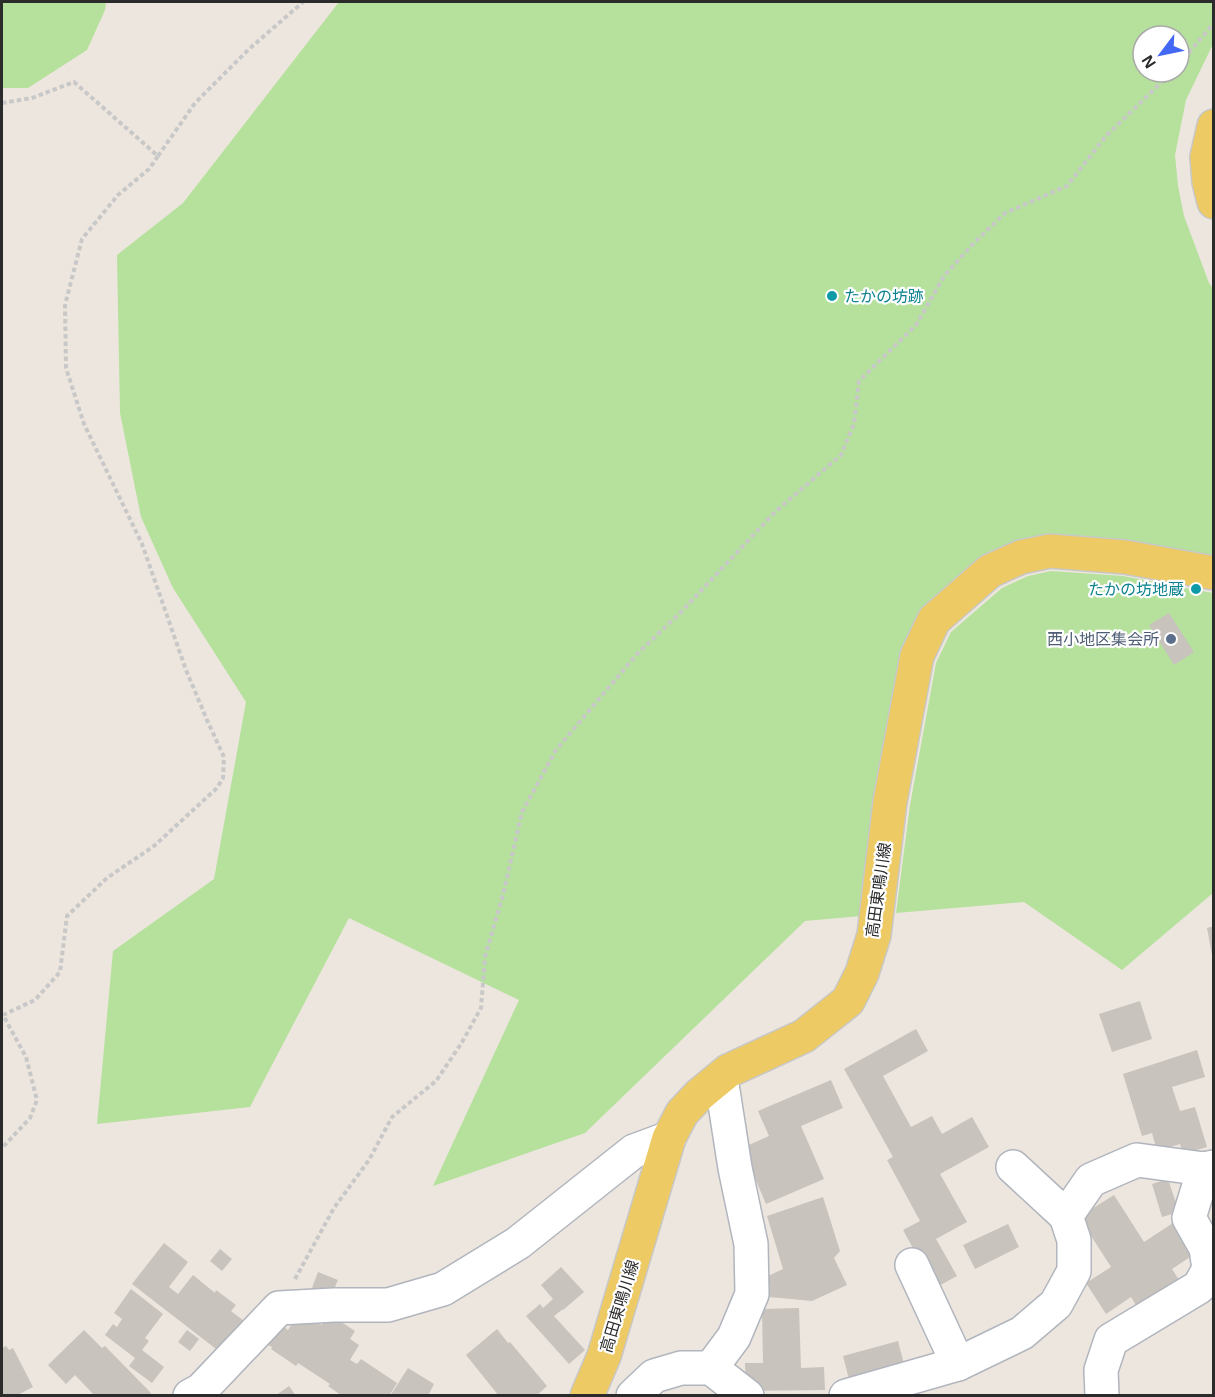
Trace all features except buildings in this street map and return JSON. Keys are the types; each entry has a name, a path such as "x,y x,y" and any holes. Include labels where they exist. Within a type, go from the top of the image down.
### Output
{"main road":[{"path":"1214,126 1208,157 1209,182 1214,202"},
{"name":"高田東鳴川線","path":"587,1395 604,1356 669,1138 682,1113 699,1095 728,1071 804,1036 848,1000 862,973 874,935 890,802 917,656 934,620 990,571 1021,557 1050,551 1125,556 1214,573"}],"street":[{"path":"711,1368 734,1336 752,1294 751,1244 735,1168 721,1078"},
{"path":"190,1395 201,1390 279,1308 388,1305 443,1289 518,1243 634,1151 669,1138"},
{"path":"1066,1216 1090,1180 1137,1160 1209,1168 1189,1218 1206,1248 1209,1269 1199,1287 1111,1340 1101,1370 1102,1395"},
{"path":"846,1395 958,1364 1022,1333 1056,1304 1074,1271 1074,1239 1066,1216 1012,1167"},
{"path":"912,1265 958,1364"},
{"path":"633,1395 654,1376 681,1368 711,1368 747,1395"}],"path":[{"path":"2,1148 30,1118 37,1100 26,1057 2,1015 35,1000 60,972 67,916 106,878 154,846 217,788 223,778 224,757 186,670 142,544 84,424 66,368 65,305 82,239 118,195 149,169 195,103 248,50 303,2"},
{"path":"1191,50 1214,23"},
{"path":"2,103 32,98 74,82 158,156"},
{"path":"279,1308 334,1208 369,1160 392,1117 436,1081 461,1044 481,1008 485,957 503,895 522,812 556,750 637,654 696,597 775,512 841,455 854,424 859,381 916,325 944,276 973,244 1005,213 1067,186 1105,137 1160,84"}],"green space":[{"path":"2,2 106,2 105,10 87,50 28,88 2,88"},
{"path":"339,2 1213,2 1213,44 1186,100 1175,155 1184,216 1213,289 1213,558 1049,537 923,611 862,916 805,921 585,1133 433,1186 519,1000 349,918 250,1107 97,1124 113,951 214,879 246,702 173,588 141,517 120,413 117,255 183,203"},
{"path":"1051,571 1123,576 1213,593 1213,893 1122,970 1024,902 896,913 910,805 936,663 951,632 1002,588 1028,576"}],"place":[{"name":"たかの坊跡","path":"832,296"},
{"name":"たかの坊地蔵","path":"1196,589"},
{"name":"西小地区集会所","path":"1171,639"}]}
